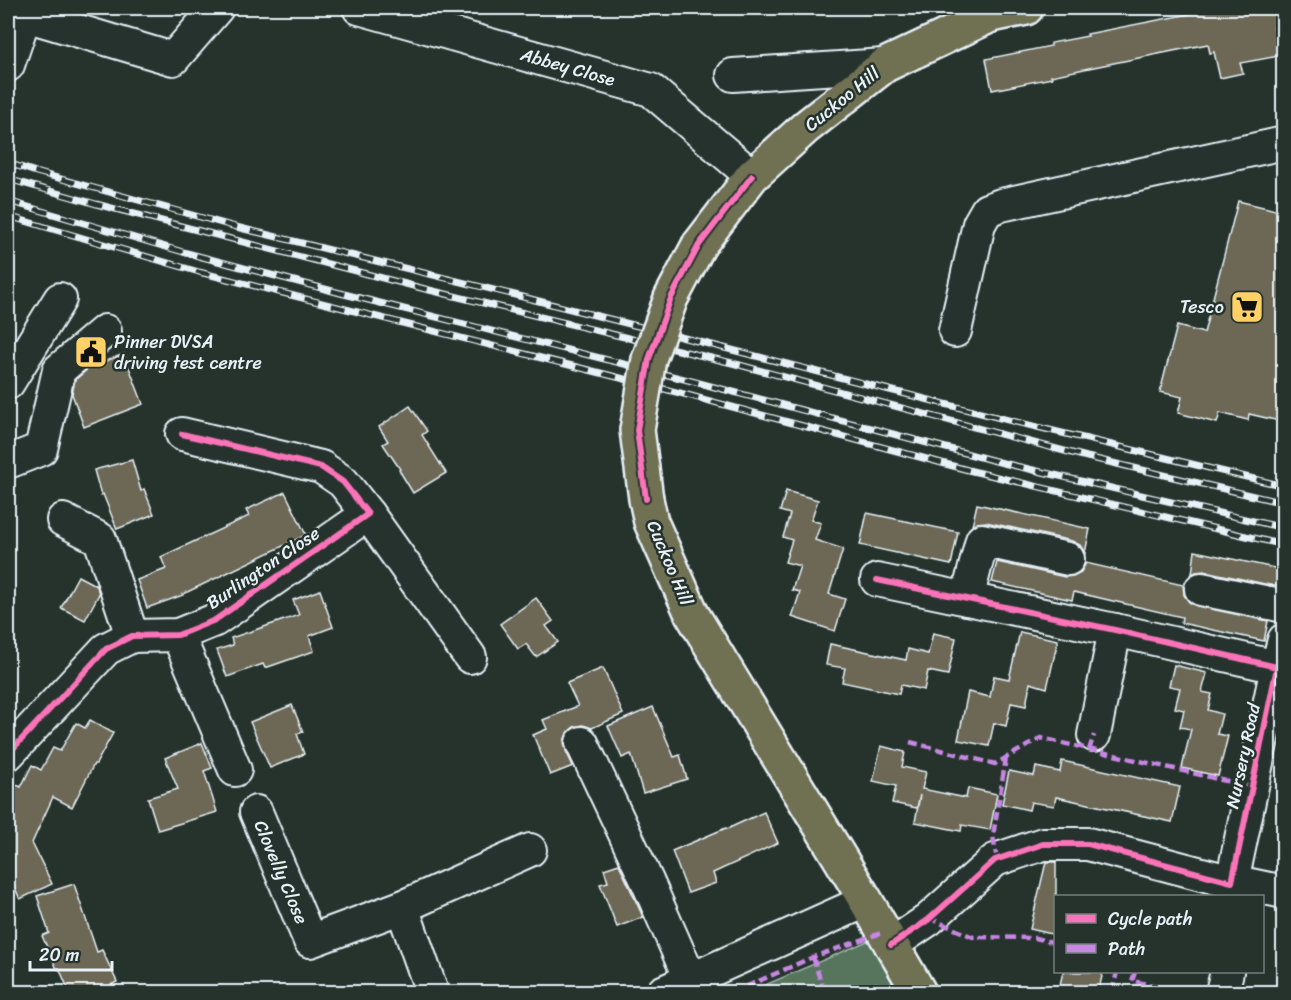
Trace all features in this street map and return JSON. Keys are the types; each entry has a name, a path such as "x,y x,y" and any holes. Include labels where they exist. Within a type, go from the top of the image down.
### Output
{"main road":[{"name":"Cuckoo Hill","path":"919,993 867,901 692,614 651,522 637,430 649,359 671,298 699,245 752,176 806,127 885,65 991,15 1026,8"}],"street":[{"path":"8,65 25,15 173,59 217,8"},
{"name":"Abbey Close","path":"358,8 651,90 752,176"},
{"path":"733,75 885,65"},
{"path":"955,332 979,224 987,210 1189,162 1284,143"},
{"path":"8,383 60,299"},
{"path":"8,462 41,449 59,370 105,330"},
{"path":"182,434 321,467 344,482 470,657"},
{"name":"Burlington Close","path":"8,754 106,649 132,636 178,635 215,620 368,514"},
{"path":"63,520 100,539 132,636"},
{"path":"967,599 982,540 1068,559"},
{"name":"Nursery Road","path":"877,580 1115,630 1280,654 1243,888"},
{"path":"1201,590 1284,606"},
{"path":"1094,735 1115,630"},
{"path":"178,635 235,770"},
{"path":"582,743 648,883 677,987 867,901"},
{"name":"Clovelly Close","path":"256,812 310,941 402,907 530,850"},
{"path":"891,945 928,920 995,861 1043,844 1088,844 1243,888 1284,892"},
{"path":"402,907 432,993"},
{"path":"1222,993 1227,973"}],"green space":[{"path":"870,940 897,992 749,992"}],"building":[{"path":"1220,8 1284,8 1284,25 1274,27 1279,56 1240,63 1243,73 1220,78 1214,52 1210,53 1208,44 992,90 986,59 1051,46 1051,43 1088,36 1087,34"},
{"name":"Tesco","path":"1238,201 1284,212 1284,422 1249,414 1248,420 1220,413 1217,423 1178,413 1182,397 1160,392 1177,326 1204,333"},
{"path":"124,354 143,404 84,427 72,394 75,380 90,367"},
{"path":"410,406 427,431 422,435 446,473 413,493 383,444 388,441 379,427"},
{"path":"132,460 141,491 144,489 154,514 117,529 103,494 101,495 94,470"},
{"path":"786,491 818,500 811,520 821,523 815,540 843,549 829,594 845,599 835,631 792,617 800,592 792,590 800,566 785,562 792,540 783,537 790,514 780,511"},
{"path":"285,492 306,535 183,595 147,608 137,580 166,569 161,557 249,516 246,510"},
{"path":"977,504 1090,529 1085,553 1080,545 1072,541 986,522 972,526"},
{"path":"867,513 958,532 951,565 860,545"},
{"path":"1195,551 1284,570 1284,588 1205,571 1192,574"},
{"path":"997,562 1065,577 1081,572 1086,563 1183,585 1184,595 1189,602 1197,606 1268,621 1264,641 1181,623 1182,617 1074,592 1072,600 992,582"},
{"path":"78,576 97,586 99,594 85,620 61,608"},
{"path":"320,590 333,627 309,636 314,651 265,668 263,664 227,677 217,650 233,645 231,638 299,615 293,600"},
{"path":"536,598 553,621 546,626 558,642 536,657 526,644 518,649 500,624"},
{"path":"1020,632 1058,640 1047,688 1030,683 1026,706 1011,703 1006,726 994,723 989,746 958,740 968,692 990,697 994,676 1009,679"},
{"path":"933,633 956,638 948,675 928,671 924,690 901,685 899,694 842,682 845,668 826,665 830,644 906,660 908,649 928,654"},
{"path":"1174,665 1207,673 1202,692 1212,694 1208,710 1222,714 1217,734 1228,736 1218,776 1182,768 1191,729 1180,727 1184,710 1175,708 1180,688 1169,686"},
{"path":"603,668 623,714 592,728 583,725 574,727 567,733 564,742 573,766 550,775 533,735 547,729 543,720 578,706 567,683"},
{"path":"292,705 303,732 297,734 304,754 270,768 250,722"},
{"path":"653,707 674,757 680,755 687,779 643,793 631,754 622,758 608,726"},
{"path":"90,720 113,733 72,807 53,797 32,843 52,884 20,899 8,873 8,781 21,787 32,765 41,770 53,748 60,751 76,723 85,728"},
{"path":"202,743 212,768 204,771 217,812 158,830 148,798 178,789 165,758"},
{"path":"881,746 905,752 902,767 926,772 922,789 966,798 968,788 997,794 990,830 962,825 961,831 915,822 920,795 917,808 892,803 896,786 873,781"},
{"path":"1062,761 1180,787 1172,822 1056,797 1054,806 1031,802 1029,810 1002,804 1009,771 1034,776 1036,767 1060,772"},
{"path":"764,812 778,843 713,873 716,883 688,893 672,851"},
{"path":"1046,862 1056,862 1054,935 1030,929"},
{"path":"619,864 643,917 617,927 600,884 608,882 604,869"},
{"path":"74,884 97,952 102,950 117,982 94,993 70,993 42,936 49,933 37,896"},
{"path":"1063,973 1103,973 1098,993 1058,993"}],"railway":[{"path":"8,163 236,227 1016,422 1284,486"},
{"path":"8,179 425,289 732,363 1087,457 1284,503"},
{"path":"8,201 183,252 684,379 1003,463 1284,528"},
{"path":"8,216 199,272 680,393 968,470 1284,545"}],"marked path":[{"path":"1089,750 1094,735"},
{"path":"910,742 995,764 1041,738 1252,787"},
{"path":"997,860 993,836 1006,758"},
{"path":"929,918 973,937 1035,938 1054,943"},
{"path":"734,992 813,957 884,932"},
{"path":"813,957 824,992"},
{"path":"1112,992 1117,973"},
{"path":"1135,973 1132,981 1187,992"},
{"path":"674,988 676,992"}],"cycle path":[{"path":"646,499 637,430 649,359 671,298 699,245 752,176"},
{"path":"8,754 106,649 132,636 178,635 215,620 368,514 343,482 321,467 182,434"},
{"path":"877,580 1277,667 1232,882 1088,844 1043,844 995,860 928,920 891,945"}],"place":[{"name":"Tesco","path":"1247,307"},
{"name":"Pinner DVSA driving test centre","path":"91,352"}]}
